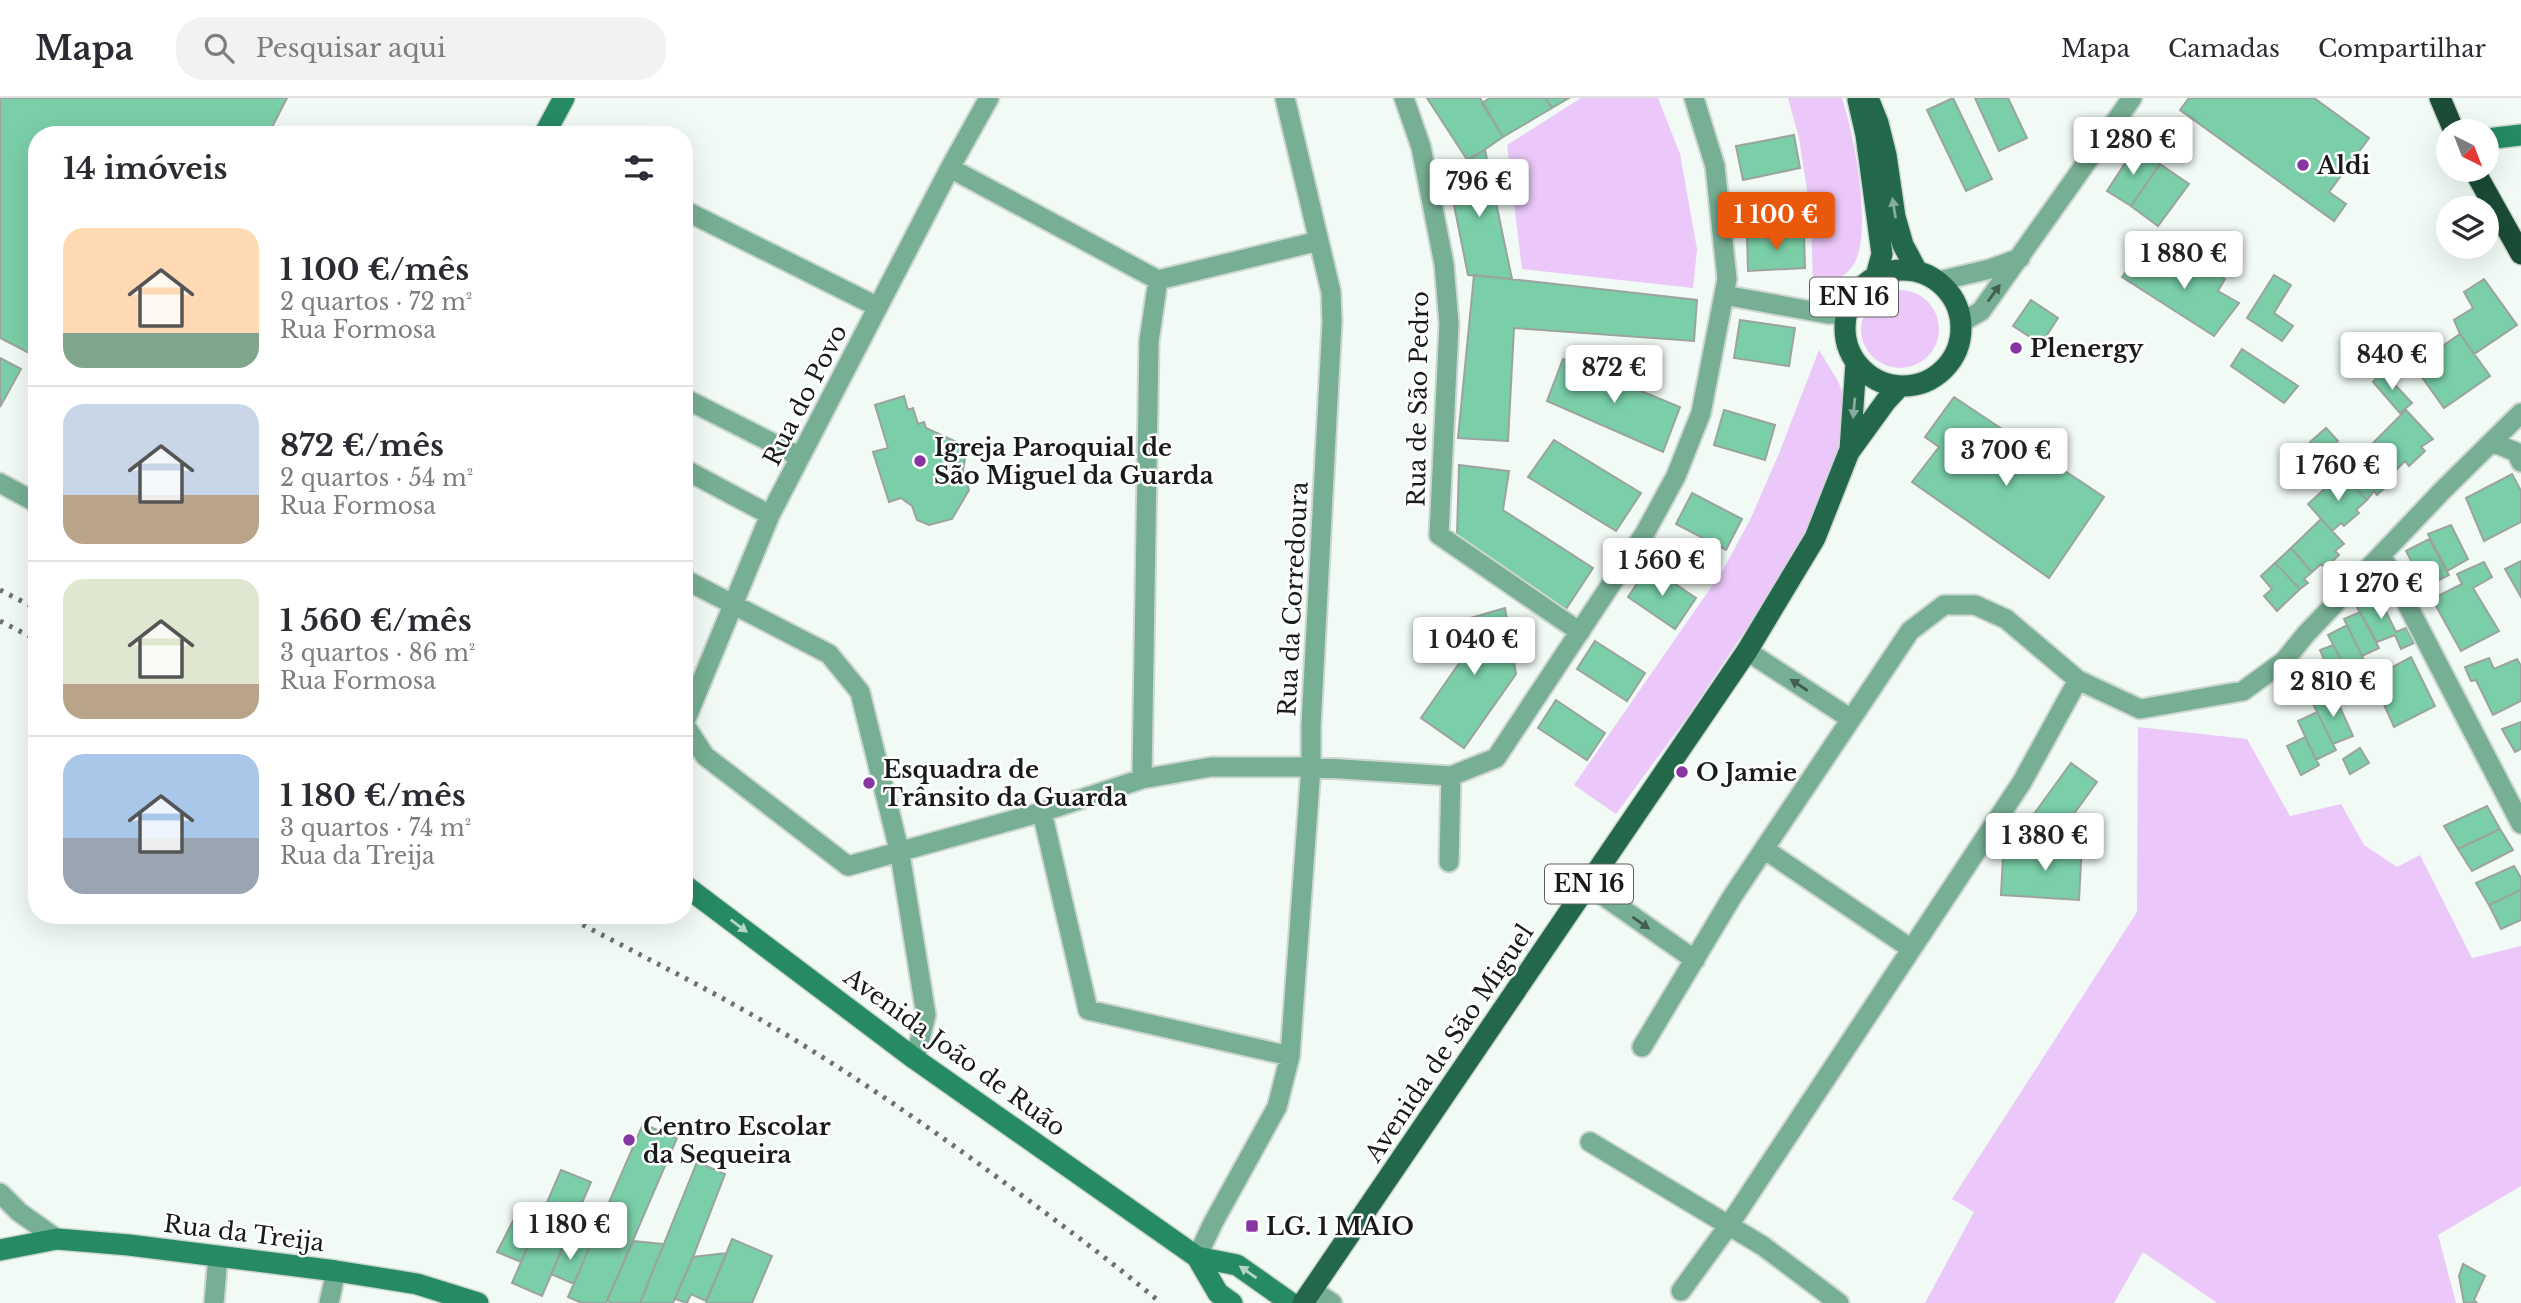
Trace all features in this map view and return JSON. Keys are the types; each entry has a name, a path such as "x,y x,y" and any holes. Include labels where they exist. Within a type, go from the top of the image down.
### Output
{"highway":[{"path":"2440,98 2449,119"},
{"path":"2481,182 2521,254"}],"main road":[{"path":"549,126 564,98"},
{"name":"EN 16","path":"1857,98 1866,135 1882,254 1876,276"},
{"name":"EN 16","path":"1867,98 1878,123 1886,155 1895,217 1903,245 1917,271"},
{"path":"2499,138 2521,135"},
{"name":"EN 16","path":"1856,363 1848,348 1846,314 1852,299 1863,286 1876,276 1889,271 1917,271 1939,281"},
{"path":"1856,363 1868,375 1883,383 1899,386 1928,381 1941,373 1953,358 1960,341 1962,322 1954,299 1939,281"},
{"name":"Avenida de São Miguel","path":"1849,452 1856,363"},
{"name":"Avenida de São Miguel","path":"1308,1296 1747,651 1815,538 1849,452 1899,386"},
{"name":"Avenida João de Ruão","path":"693,892 915,1059 1197,1257"},
{"name":"Rua da Treija","path":"0,1250 57,1239 218,1256 417,1284 478,1303"},
{"path":"1197,1257 1218,1293 1232,1303"},
{"path":"1197,1257 1237,1265 1291,1303"}],"street":[{"name":"Rua do Povo","path":"693,702 770,515 989,98"},
{"name":"Rua da Corredoura","path":"1197,1257 1277,1107 1290,1056 1311,767 1332,322 1331,292 1285,98"},
{"name":"Rua de São Pedro","path":"1404,98 1421,147 1444,264 1449,324 1438,535 1580,632"},
{"path":"900,854 1142,779 1211,767 1311,767 1451,776 1496,758 1645,533 1676,476 1701,413 1727,279 1715,166 1695,98"},
{"path":"1962,322 1981,311 2132,98"},
{"path":"950,168 1158,280 1319,242"},
{"path":"693,214 878,307"},
{"path":"1939,281 1990,269 2021,257"},
{"path":"1142,779 1149,341 1158,280"},
{"path":"1724,295 1828,314 1846,314"},
{"path":"693,403 800,457"},
{"path":"1642,1047 1764,849 1910,631 1944,605 1975,605 2007,619 2078,680 2140,709 2243,691 2284,661 2521,413"},
{"path":"2491,442 2519,454"},
{"path":"693,474 770,515"},
{"path":"0,484 28,498"},
{"path":"2382,556 2521,824"},
{"path":"693,584 830,654 860,692 900,854 926,1014 915,1059"},
{"path":"1747,651 1851,719"},
{"path":"1681,1291 1729,1225 2022,782 2078,680"},
{"name":"Rua do Povo","path":"693,738 705,756 848,866 900,854"},
{"path":"1449,862 1451,776"},
{"path":"1042,812 1088,1010 1290,1056"},
{"path":"1764,849 1910,948"},
{"path":"1588,886 1695,960"},
{"path":"1590,1142 1763,1246 1839,1303"},
{"path":"0,1193 19,1212 57,1239"},
{"path":"214,1303 218,1256"},
{"path":"329,1303 336,1271"},
{"path":"1308,1296 1332,1303"}],"shaded area":[{"path":"1581,98 1658,98 1680,154 1697,249 1693,288 1522,269 1507,145"},
{"path":"1788,98 1842,98 1852,134 1860,182 1862,229 1854,264 1841,277 1813,290 1811,216 1799,138"},
{"path":"1900,290 1915,293 1928,301 1936,314 1939,329 1936,344 1928,357 1915,365 1900,368 1885,365 1872,357 1864,344 1861,329 1864,314 1872,301 1885,293"},
{"path":"1819,350 1842,392 1843,437 1807,538 1688,716 1616,814 1574,785 1723,570 1751,518"},
{"path":"2138,727 2247,739 2290,816 2341,804 2364,845 2397,867 2420,855 2472,958 2521,946 2521,1186 2438,1235 2456,1303 2217,1303 2143,1252 2114,1303 1925,1303 1974,1212 1952,1199 2137,912"}],"building":[{"path":"0,98 287,98 273,126 28,126 28,352 0,338"},
{"path":"1427,98 1480,98 1503,137 1468,161"},
{"path":"1490,98 1545,98 1552,108 1503,137 1482,103"},
{"path":"1545,98 1569,98 1552,108"},
{"path":"1953,98 1992,179 1966,191 1927,110"},
{"path":"1975,98 2008,98 2027,138 1999,151"},
{"name":"Aldi","path":"2189,98 2314,98 2369,138 2329,192 2346,204 2334,221 2180,110"},
{"path":"1794,135 1800,168 1743,180 1736,146"},
{"path":"2135,148 2160,164 2131,206 2107,191"},
{"path":"1485,150 1512,279 1468,275 1447,170"},
{"path":"2160,164 2189,184 2158,226 2131,206"},
{"path":"1804,234 1805,268 1748,271 1747,236"},
{"path":"2142,249 2189,280 2201,263 2225,279 2218,291 2239,303 2214,336 2122,277"},
{"path":"1474,275 1697,300 1694,341 1514,328 1508,441 1458,438"},
{"path":"2274,275 2291,285 2274,313 2293,326 2282,341 2247,318"},
{"path":"2484,279 2517,325 2474,354 2454,320 2473,308 2464,292"},
{"path":"2031,300 2058,318 2041,344 2013,326"},
{"path":"1740,320 1795,328 1789,366 1734,358"},
{"path":"2460,334 2490,376 2444,408 2414,366"},
{"path":"2242,349 2298,386 2284,403 2231,366"},
{"path":"0,358 21,369 0,407"},
{"path":"1563,359 1680,407 1663,452 1547,401"},
{"path":"2382,371 2412,403 2400,413 2373,382"},
{"name":"Igreja Paroquial de São Miguel da Guarda","path":"904,396 908,410 913,408 918,424 924,422 926,428 963,445 966,453 963,470 969,490 952,519 929,525 917,520 912,506 901,498 889,502 873,452 888,448 875,405"},
{"path":"1954,397 2104,497 2049,578 1912,482 1939,447 1925,437"},
{"path":"1724,410 1775,425 1765,460 1714,445"},
{"path":"2406,410 2433,439 2421,447 2425,451 2409,466 2405,461 2397,469 2373,443"},
{"path":"2326,428 2338,441 2321,455 2310,442"},
{"path":"1554,440 1641,493 1616,531 1528,477"},
{"path":"2373,443 2397,469 2388,477 2392,481 2377,495 2374,491 2367,500 2341,474"},
{"path":"2312,445 2321,455 2304,470 2294,460"},
{"path":"1459,465 1509,471 1503,510 1593,568 1566,609 1457,536"},
{"path":"2341,474 2367,500 2356,510 2359,513 2344,526 2341,523 2332,531 2308,504"},
{"path":"2512,474 2521,491 2521,522 2484,541 2466,498"},
{"path":"1692,493 1742,519 1726,550 1676,524"},
{"path":"2321,519 2344,544 2335,551 2339,555 2325,568 2321,564 2312,572 2291,548"},
{"path":"2451,525 2468,559 2447,571 2428,534"},
{"path":"2429,539 2449,575 2425,587 2406,551"},
{"path":"2291,548 2312,572 2304,579 2308,583 2300,589 2275,563"},
{"path":"2521,561 2521,597 2505,569"},
{"path":"2484,562 2492,577 2473,588 2499,631 2461,651 2432,599 2462,584 2457,574"},
{"path":"2275,563 2300,589 2277,611 2264,596 2272,589 2261,576"},
{"path":"1649,566 1696,598 1675,629 1628,597"},
{"path":"2376,592 2396,632 2406,628 2414,643 2401,649 2395,635 2377,642 2354,602"},
{"path":"1505,608 1516,674 1464,748 1421,718 1460,662 1453,623"},
{"path":"2360,612 2379,648 2362,656 2344,619"},
{"path":"2347,625 2365,662 2347,671 2328,635"},
{"path":"1595,641 1645,673 1627,701 1577,669"},
{"path":"2333,645 2352,680 2336,687 2320,650"},
{"path":"2411,657 2435,706 2394,727 2372,678"},
{"path":"2489,658 2494,669 2517,659 2521,666 2521,701 2493,715 2476,680 2471,681 2465,667"},
{"path":"2334,694 2353,736 2333,744 2313,704"},
{"path":"1556,700 1605,733 1587,760 1538,728"},
{"path":"2317,712 2336,750 2316,760 2298,721"},
{"path":"2521,722 2521,749 2515,752 2502,729"},
{"path":"2305,737 2319,765 2301,775 2287,746"},
{"path":"2360,748 2369,763 2350,774 2343,759"},
{"path":"2071,763 2097,782 2057,837 2031,818"},
{"path":"2487,806 2500,829 2458,849 2444,826"},
{"path":"2043,827 2057,837 2056,842 2043,841 2041,858 2029,857 2030,837 2042,838"},
{"path":"2500,829 2513,850 2472,871 2458,849"},
{"path":"2043,841 2082,844 2079,900 2001,895 2003,856 2041,858"},
{"path":"2514,866 2521,878 2521,890 2489,905 2476,883"},
{"path":"2521,890 2521,920 2501,929 2489,905"},
{"path":"643,1124 677,1138 606,1303 582,1303 568,1297"},
{"path":"697,1162 725,1174 693,1257 673,1303 640,1303"},
{"path":"561,1170 591,1182 542,1296 512,1283"},
{"path":"514,1219 534,1235 521,1262 497,1252"},
{"path":"732,1239 772,1256 752,1303 706,1303"},
{"path":"633,1241 664,1244 640,1303 612,1303 607,1301"},
{"path":"564,1244 590,1246 574,1284 551,1274"},
{"path":"727,1253 706,1301 691,1294 687,1303 675,1299 693,1257"},
{"path":"2463,1264 2485,1276 2474,1300 2477,1303 2464,1303 2459,1276"}],"railway":[{"path":"0,590 28,604"},
{"path":"0,621 28,635"},
{"path":"581,924 730,1003 841,1069 1005,1183 1161,1303"}],"place":[{"name":"Aldi","path":"2303,165"},
{"name":"Plenergy","path":"2016,348"},
{"name":"Igreja Paroquial de São Miguel da Guarda","path":"920,461"},
{"name":"O Jamie","path":"1682,772"},
{"name":"Esquadra de Trânsito da Guarda","path":"869,783"},
{"name":"Centro Escolar da Sequeira","path":"629,1140"},
{"name":"LG. 1 MAIO","path":"1252,1226"}]}
